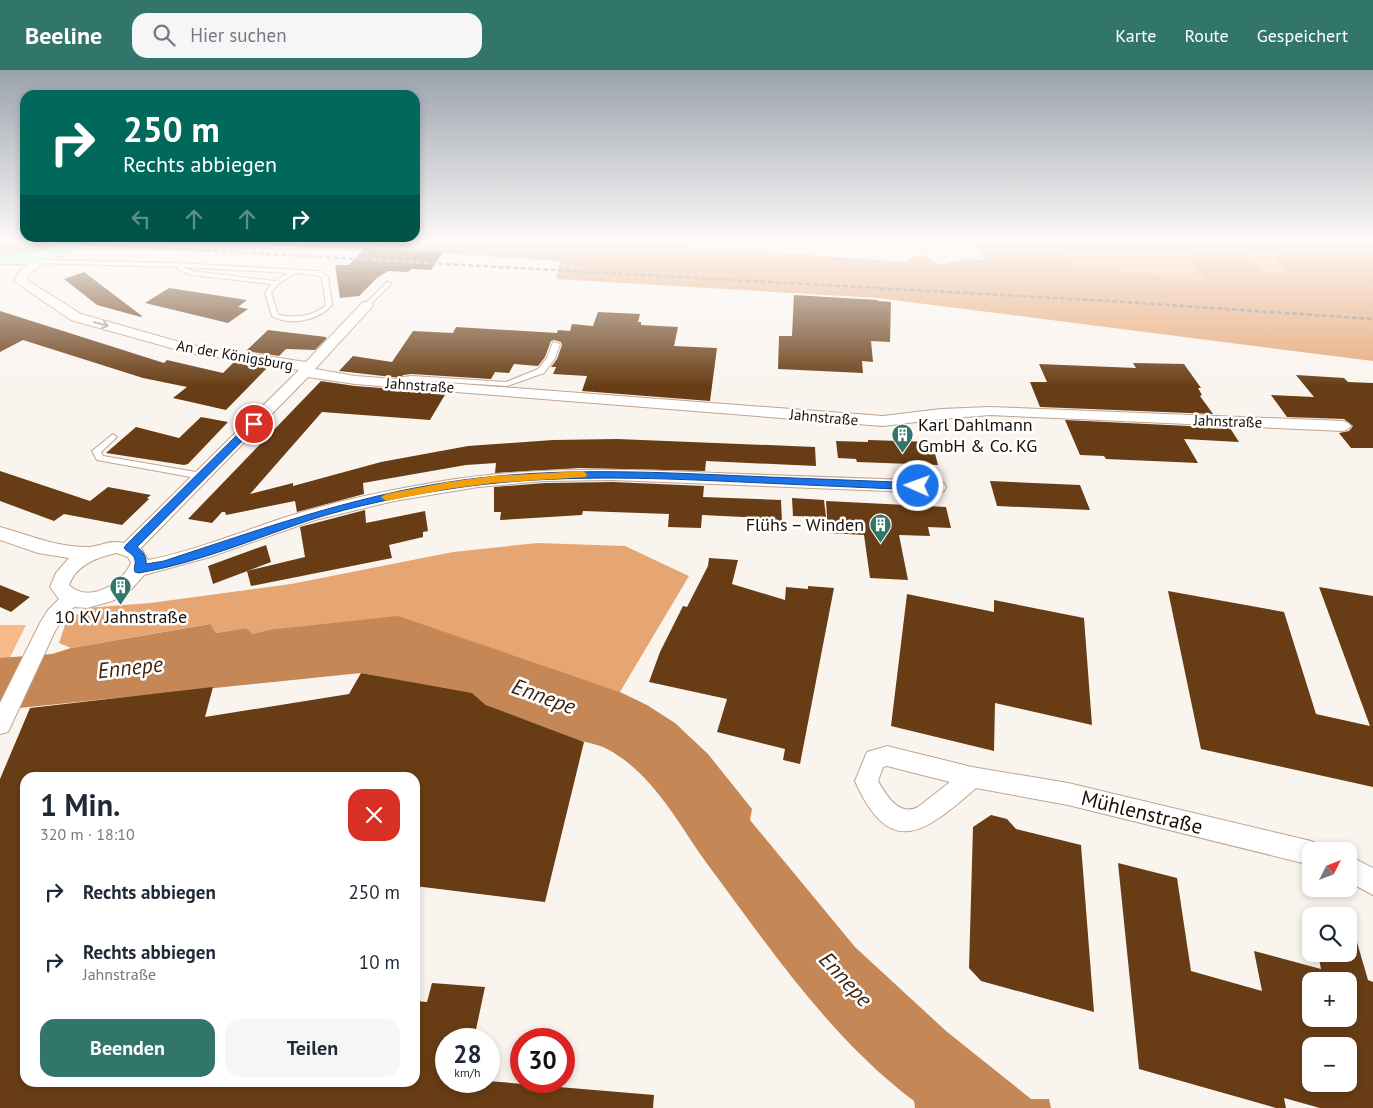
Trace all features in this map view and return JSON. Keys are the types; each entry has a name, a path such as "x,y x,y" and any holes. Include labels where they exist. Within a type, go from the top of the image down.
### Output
{"street":[{"name":"An der Königsburg","path":"33,289 76,317 189,349 308,370"},
{"path":"130,548 308,370 367,305"},
{"name":"Jahnstraße","path":"308,370 355,380 883,421 941,414 990,411 1343,426"},
{"path":"139,569 165,565 310,516 355,504 448,486 493,480 556,475 619,474 938,487"},
{"path":"0,533 38,547 88,554"},
{"path":"38,547 61,577"},
{"path":"110,548 130,548 137,553 141,560 139,569 133,578 123,587 110,594 82,601 70,599 62,594 59,587 61,577 76,561 88,554 110,548"},
{"path":"0,724 37,647 55,615 70,599"},
{"name":"Mühlenstraße","path":"972,777 1068,794 1302,851"},
{"path":"1358,873 1373,882"}],"lane":[{"path":"271,289 268,293 275,316 288,320 302,319 322,313 329,304 327,289"},
{"path":"367,305 383,289"},
{"path":"404,384 406,379 412,378 508,384 541,371 551,358 556,344"},
{"path":"113,437 96,451 100,458 202,476"}],"shaded area":[{"path":"733,289 1373,289 1373,361 878,298"},
{"path":"537,543 625,546 689,576 620,692 555,671 268,630 253,634 246,628 216,633 209,624 71,648 59,643 66,622 86,608 150,603 291,584 453,552"},
{"path":"0,625 26,625 0,678"}],"water":[{"name":"Ennepe","path":"398,616 620,692 647,705 675,723 708,754 752,809 750,820 855,947 946,1031 1031,1099 1049,1099 1051,1108 915,1108 914,1101 884,1076 828,1021 778,960 708,865 664,801 638,772 623,759 604,747 578,740 486,705 473,694 361,673 0,710 0,658 52,654 71,648 210,624 216,633 246,628 253,634 268,630"}],"building":[{"path":"77,289 107,289 142,316 141,317 97,305"},
{"path":"167,289 178,289 247,300 238,307 248,309 228,323 145,303"},
{"path":"339,289 366,289 359,296 340,298"},
{"path":"794,295 891,302 890,342 871,341 873,362 862,361 863,373 778,369 779,336 792,336"},
{"path":"0,311 164,363 167,360 223,373 234,362 268,367 226,410 173,398 187,387 143,378 23,340 0,352"},
{"path":"598,312 640,314 638,322 641,322 641,325 678,327 674,346 717,348 710,401 582,391 587,376 553,374 556,367 551,367 557,359 562,345 561,342 554,340 551,341 545,357 538,366 514,364 509,373 495,372 491,379 412,374 403,375 401,378 339,371 353,356 392,362 413,331 453,333 456,327 557,333 558,330 570,331 572,324 593,326"},
{"path":"268,330 326,337 326,339 315,350 286,349 279,356 246,351"},
{"path":"1133,363 1184,364 1201,388 1198,388 1202,395 1200,396 1213,414 1040,407 1030,382 1047,382 1039,364 1136,368"},
{"path":"1296,375 1344,378 1348,382 1373,383 1373,448 1351,448 1339,433 1349,431 1353,426 1344,419 1287,417 1271,395 1314,397"},
{"path":"321,381 355,386 446,393 430,420 322,412 250,494 293,483 293,486 381,462 468,446 553,440 617,439 815,447 816,466 706,461 705,471 580,468 495,473 496,463 466,465 363,483 364,494 297,512 295,501 226,515 225,512 222,512 212,523 188,519"},
{"path":"201,417 228,422 188,464 184,465 106,453 136,427 179,438"},
{"path":"1065,420 1230,428 1239,442 1184,439 1198,463 1106,459 1104,456 1080,455"},
{"name":"Karl Dahlmann GmbH & Co. KG","path":"868,440 932,442 938,465 857,462 856,459 838,458 836,441 868,442"},
{"path":"0,471 90,501 108,487 151,495 122,525 64,514 54,521 0,501"},
{"path":"990,481 1080,485 1090,510 997,506"},
{"path":"613,482 704,486 703,497 781,500 782,522 764,521 764,518 702,515 701,528 668,527 669,514 583,511 582,515 500,520 501,512 494,512 494,487 545,483"},
{"path":"792,498 824,500 826,517 793,516"},
{"path":"826,501 946,507 951,528 928,527 930,536 899,535 908,580 870,578 864,535 828,533"},
{"path":"365,510 366,523 425,511 428,531 423,532 423,537 389,545 392,558 251,586 247,571 305,557 300,527"},
{"path":"266,545 271,562 213,584 208,566"},
{"path":"709,558 738,560 732,584 785,600 786,587 808,589 808,586 834,588 800,764 783,760 785,749 717,732 727,699 649,682 660,652 683,606 687,607 708,566"},
{"path":"0,585 30,597 11,612 0,607"},
{"path":"1319,587 1373,596 1373,787 1201,749 1168,591 1284,612 1316,714 1370,726"},
{"path":"907,594 994,612 994,600 1084,618 1092,725 995,703 994,751 891,726"},
{"path":"361,673 472,693 486,705 584,742 545,902 420,887 420,772 20,772 20,1087 420,1087 420,1001 427,1002 432,983 485,987 476,1028 435,1028 435,1093 500,1093 500,1082 510,1083 510,1093 575,1093 575,1088 654,1095 653,1108 0,1108 0,779 30,708 213,687 205,717 349,694"},
{"path":"991,815 1007,819 1016,829 1081,845 1094,1012 981,981 969,968 973,827"},
{"path":"1118,863 1177,878 1191,971 1262,991 1254,951 1321,969 1320,962 1357,962 1357,942 1368,980 1373,982 1373,1108 1320,1108 1284,1098 1286,1108 1276,1108 1139,1069"}],"railway":[{"path":"903,289 1373,319"}],"slow traffic":[{"path":"386,497 493,480 583,474"}],"place":[{"name":"Karl Dahlmann GmbH & Co. KG","path":"902,453"},
{"name":"Flühs – Winden","path":"880,543"},
{"name":"10 KV Jahnstraße","path":"121,605"}],"route":[{"path":"254,424 130,548 137,553 141,560 139,569 165,565 310,516 355,504 401,494 493,480 556,475 619,474 918,486"}]}
